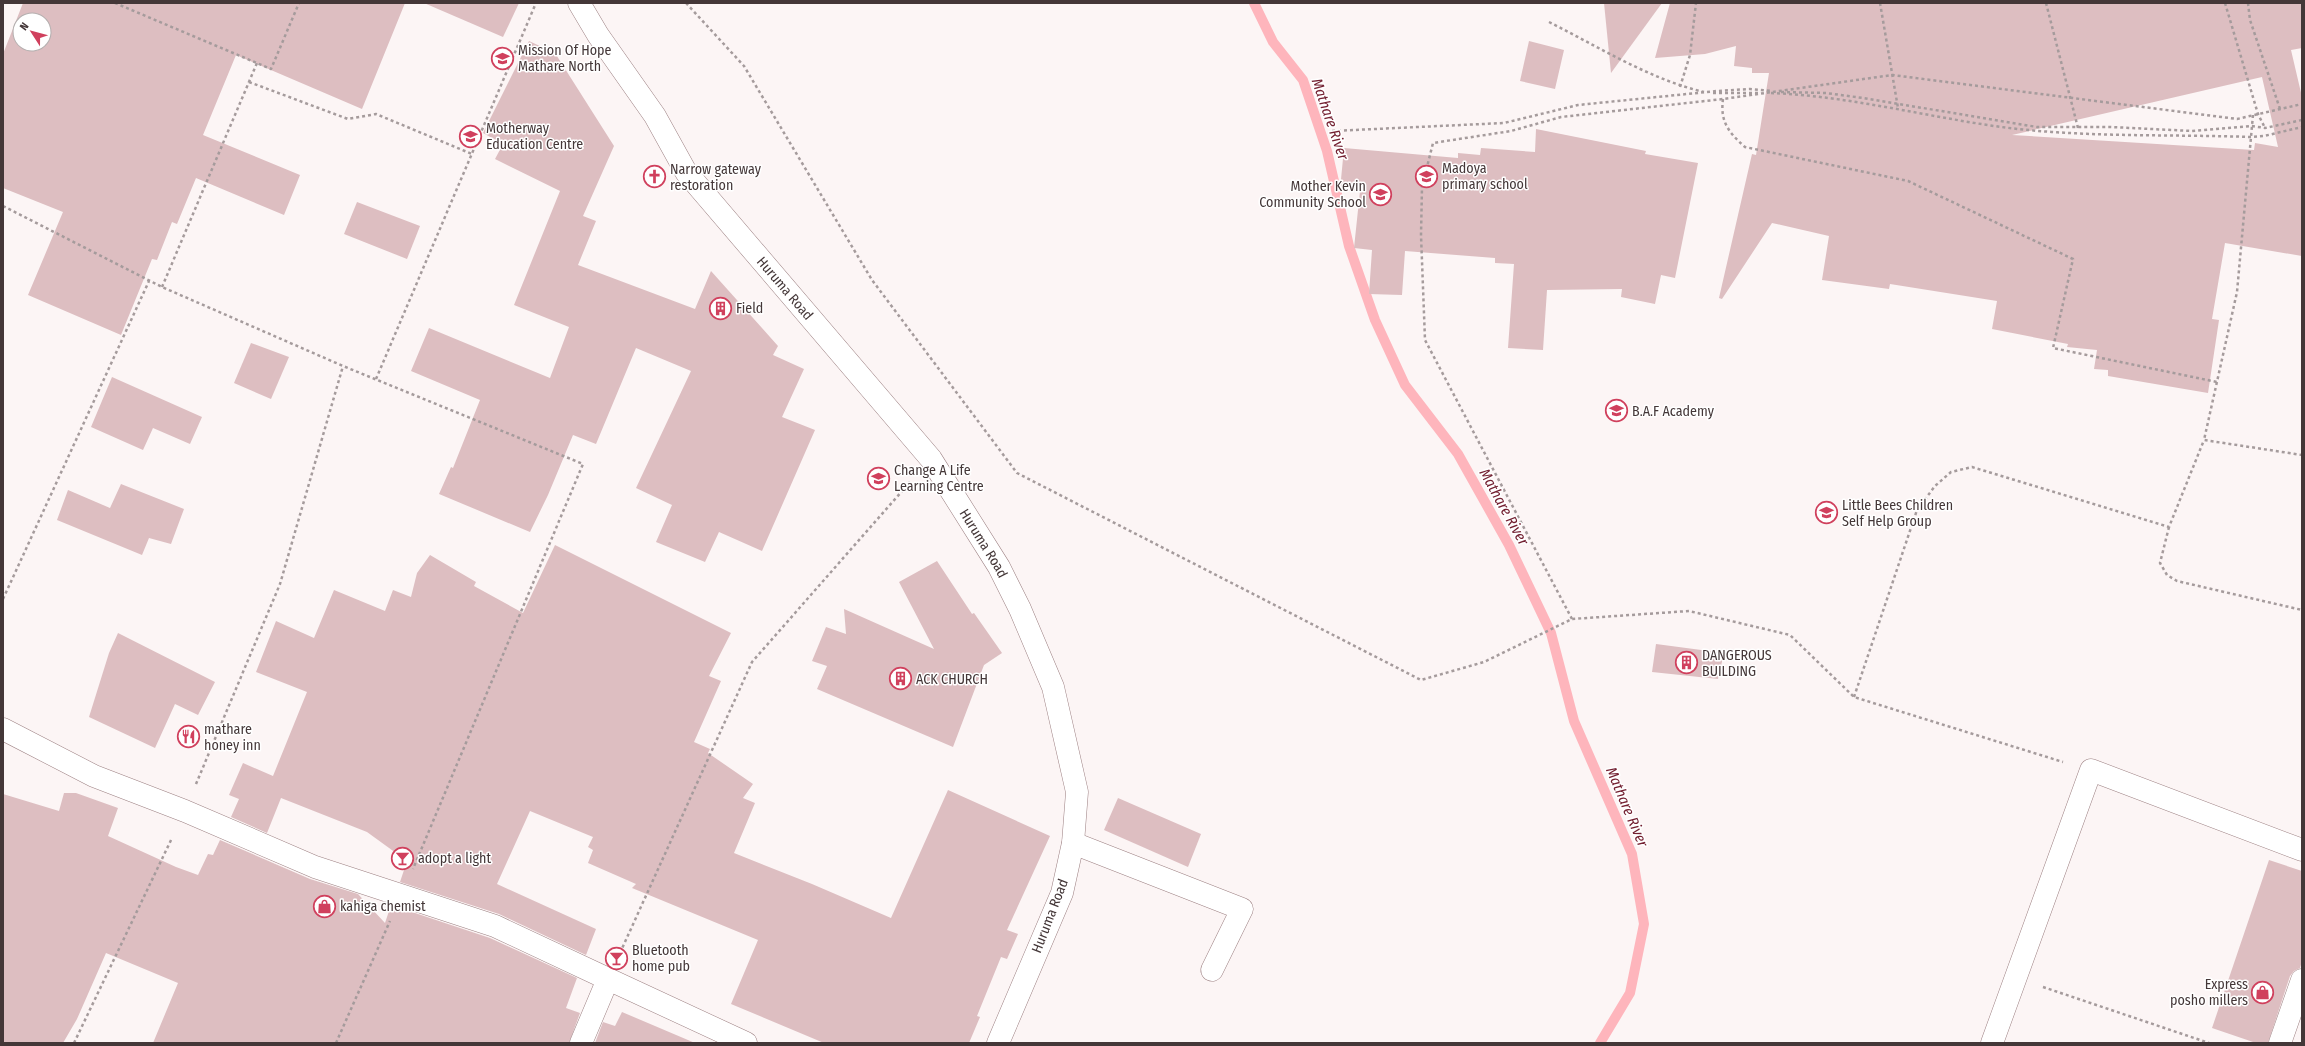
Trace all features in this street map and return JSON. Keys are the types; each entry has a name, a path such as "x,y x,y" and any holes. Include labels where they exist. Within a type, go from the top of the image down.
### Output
{"street":[{"name":"Huruma Road","path":"579,3 598,35 655,116 686,172 931,458 999,567 1020,609 1053,687 1077,792 1073,843 1062,893 998,1043"},
{"path":"3,729 94,776 185,811 315,867 495,926 746,1043"},
{"path":"1992,1043 2014,978 2091,770 2302,850"},
{"path":"1073,843 1242,908 1212,970"},
{"path":"581,1043 608,979"},
{"path":"2280,1043 2302,980"}],"path":[{"path":"115,3 271,69 299,3"},
{"path":"376,379 536,3"},
{"path":"686,3 744,66 872,280 1017,473 1421,680 1484,662 1571,619 1689,611 1790,635 1854,697 2091,770"},
{"path":"1680,87 1690,55 1696,3"},
{"path":"1880,3 1898,108"},
{"path":"2046,3 2078,128"},
{"path":"2225,3 2258,114 2265,128"},
{"path":"2248,3 2250,20 2280,109"},
{"path":"1549,22 1616,57 1680,87 1706,93 1765,93 1825,96 1994,126 2050,132 2251,137 2264,136 2302,127"},
{"path":"162,287 257,63"},
{"path":"1571,619 1425,340 1420,235 1422,187 1433,144 1511,131 1561,117 1723,99 1892,75 2237,119 2302,104"},
{"path":"249,82 348,119 376,114 472,154"},
{"path":"1332,131 1504,123 1578,105 1750,89 1826,93 1897,103 1925,110 2037,128 2111,127 2192,131 2252,126 2265,128 2302,120"},
{"path":"1723,99 1721,114 1728,128 1745,147 1908,182 2073,259 2053,348 2217,382"},
{"path":"2253,115 2237,292 2204,440 2169,527 2160,563 2167,575 2177,580 2302,610"},
{"path":"3,206 162,287 343,366 583,464 402,895 336,1043"},
{"path":"3,599 149,281"},
{"path":"74,1043 185,811 280,584 343,366"},
{"path":"2204,440 2302,455"},
{"path":"608,979 752,662 931,458"},
{"path":"1854,697 1917,510 1935,486 1951,472 1972,467 2169,527"},
{"path":"2014,978 2209,1043"}],"building":[{"path":"23,3 405,3 362,109 236,55 203,135 300,175 284,215 196,178 177,224 172,222 157,260 152,259 121,335 28,295 63,212 3,188 3,54 12,31 12,52 52,52 52,12 19,12"},
{"path":"424,3 519,3 503,37"},
{"path":"1604,3 1662,3 1611,73"},
{"path":"1670,3 2302,3 2302,48 2291,50 2302,97 2302,256 2225,243 2212,319 2219,320 2208,393 2108,376 2108,370 2094,369 2097,350 2067,347 2068,344 1992,329 1997,301 1890,284 1889,289 1822,280 1829,236 1772,223 1722,299 1719,298 1752,154 1756,155 1769,73 1752,73 1752,68 1734,66 1736,46 1705,54 1655,58","holes":["2262,77 2278,147 2255,143 2254,150 2012,135"]},
{"path":"529,41 555,53 614,146 583,216 596,221 578,265 695,309 711,271 778,346 773,355 804,369 782,417 815,430 762,551 719,532 705,562 656,542 672,505 636,488 691,371 636,348 596,444 573,435 548,495 530,532 439,494 451,467 453,468 480,400 411,371 429,328 550,378 569,327 514,305 560,191 495,159 503,144 483,133"},
{"path":"1529,41 1564,50 1555,89 1520,81"},
{"path":"1536,129 1646,151 1645,154 1698,163 1675,278 1661,275 1655,304 1621,297 1622,289 1547,290 1543,350 1508,348 1514,264 1495,263 1495,258 1405,251 1402,295 1369,294 1372,250 1354,248 1360,191 1340,190 1344,148 1458,158 1458,153 1480,155 1481,148 1535,152"},
{"path":"357,202 420,226 407,259 344,234"},
{"path":"251,343 289,357 271,399 234,383"},
{"path":"112,377 202,417 190,444 153,428 143,450 91,427"},
{"path":"121,484 184,509 171,544 149,538 142,555 57,520 68,490 110,508"},
{"path":"555,545 731,633 709,676 721,681 694,742 710,749 708,753 753,784 743,798 755,803 734,853 891,918 948,790 1050,836 1007,930 1018,934 1007,959 1001,957 977,1016 980,1017 969,1043 824,1043 731,1004 758,940 632,888 636,884 588,863 593,850 588,847 593,837 530,811 497,884 596,929 586,955 499,914 400,882 407,861 367,832 281,798 267,833 231,817 239,799 229,795 243,763 273,776 307,692 256,672 276,621 314,638 334,590 385,611 393,590 411,597 417,573 430,555 476,582 474,586 523,613"},
{"name":"ACK CHURCH","path":"937,561 972,614 974,613 1002,653 984,665 953,747 817,689 827,666 812,661 826,627 846,634 844,609 934,649 899,582"},
{"path":"118,633 215,682 198,715 175,704 155,748 89,717 109,653"},
{"name":"DANGEROUS BUILDING","path":"1656,644 1724,653 1718,679 1652,672"},
{"path":"64,793 76,793 118,808 108,836 176,867 198,875 208,854 213,855 220,840 310,879 358,894 385,923 391,905 490,938 577,978 566,1008 580,1013 569,1043 153,1043 178,983 106,953 77,1019 63,1043 3,1043 3,794 59,811"},
{"path":"1118,798 1201,834 1188,867 1104,830"},
{"path":"2269,860 2302,871 2302,961 2300,968 2294,971 2290,976 2268,1043 2256,1043 2212,1028"},
{"path":"622,1012 695,1043 595,1043 603,1022 615,1026"}],"waterway":[{"name":"Mathare River","path":"1254,3 1273,42 1303,80 1327,151 1349,246 1375,320 1405,385 1458,454 1509,545 1551,633 1574,721 1632,854 1644,924 1630,993 1600,1043"}],"place":[{"name":"Mission Of Hope Mathare North","path":"502,58"},
{"name":"Motherway Education Centre","path":"471,136"},
{"name":"Madoya primary school","path":"1427,176"},
{"name":"Narrow gateway restoration","path":"654,177"},
{"name":"Mother Kevin Community School","path":"1381,194"},
{"name":"Field","path":"720,308"},
{"name":"B.A.F Academy","path":"1616,411"},
{"name":"Change A Life Learning Centre","path":"879,478"},
{"name":"Little Bees Children Self Help Group","path":"1827,513"},
{"name":"DANGEROUS BUILDING","path":"1687,663"},
{"name":"ACK CHURCH","path":"900,679"},
{"name":"mathare honey inn","path":"189,737"},
{"name":"adopt a light","path":"402,858"},
{"name":"kahiga chemist","path":"324,906"},
{"name":"Bluetooth home pub","path":"617,958"},
{"name":"Express posho millers","path":"2263,992"}]}
